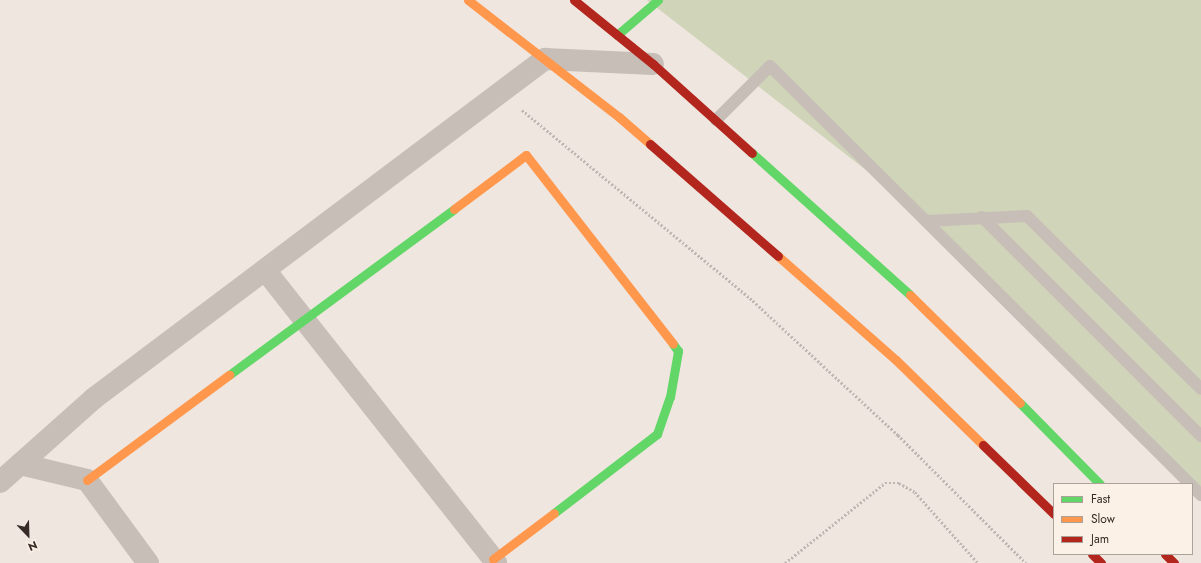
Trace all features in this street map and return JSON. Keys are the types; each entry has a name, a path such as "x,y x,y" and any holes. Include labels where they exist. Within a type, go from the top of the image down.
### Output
{"street":[{"path":"468,0 619,117 896,360 1053,513"},
{"path":"618,35 658,0"},
{"path":"578,1 653,64 944,326 1099,483"},
{"path":"0,482 93,399 545,59 653,64"},
{"path":"87,480 302,318 526,155 678,351 670,397 657,434 495,561 302,318 265,270"},
{"path":"20,464 87,480 148,563"},
{"path":"1093,555 1101,563"},
{"path":"1166,555 1174,563"}],"lane":[{"path":"716,120 770,66 1189,483"},
{"path":"926,221 982,217 1027,216 1201,389"},
{"path":"982,217 1201,436"},
{"path":"1193,487 1201,495"}],"path":[{"path":"500,92 750,298 898,436 1026,563"},
{"path":"785,563 885,484 899,483 915,492 978,563"}],"green space":[{"path":"647,0 1201,0 1201,500 1193,492 1193,483 1185,483 929,219"}],"traffic: fast":[{"path":"617,35 658,0"},
{"path":"752,153 910,295"},
{"path":"229,375 454,209"},
{"path":"554,513 657,434 670,397 678,351 673,344"},
{"path":"1020,403 1099,483"}],"traffic: slow":[{"path":"468,0 619,117 650,144"},
{"path":"454,209 526,155 673,344"},
{"path":"778,256 896,360 983,445"},
{"path":"910,295 1020,403"},
{"path":"87,480 229,375"},
{"path":"493,559 554,513"}],"traffic: jam":[{"path":"574,0 653,64 752,153"},
{"path":"650,144 778,256"},
{"path":"983,445 1053,513"},
{"path":"1093,555 1101,563"},
{"path":"1166,555 1174,563"}]}
